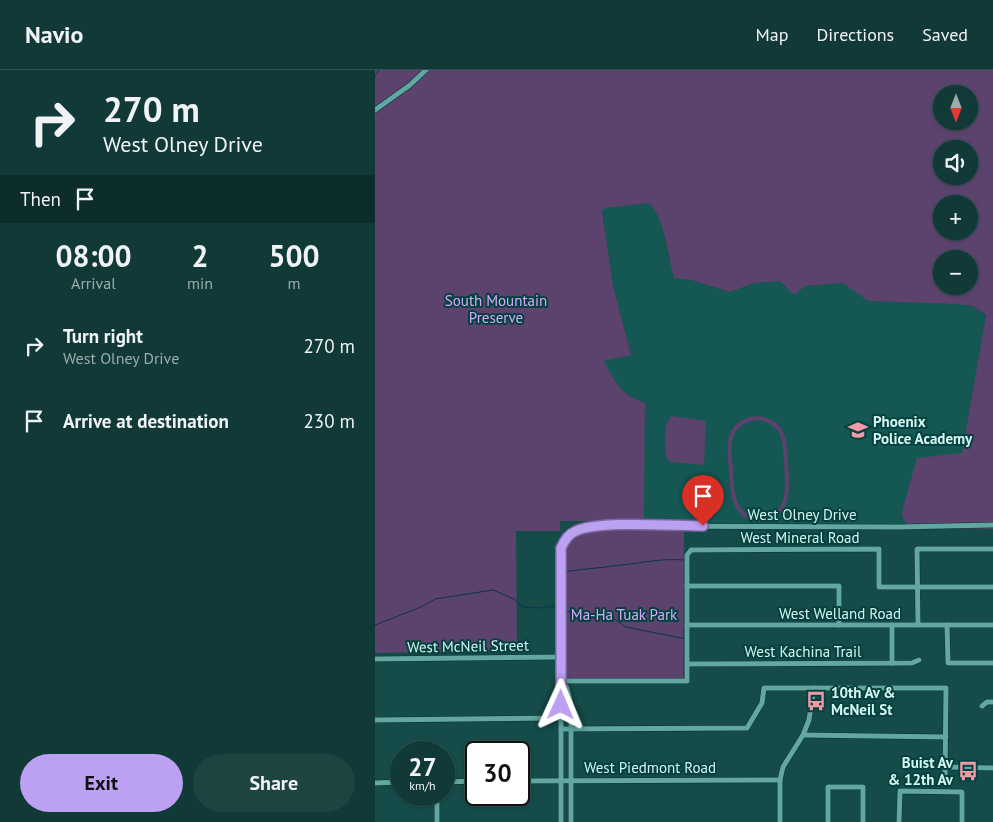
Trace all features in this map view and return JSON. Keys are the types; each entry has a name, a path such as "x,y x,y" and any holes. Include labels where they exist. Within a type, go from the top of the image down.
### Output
{"street":[{"path":"375,110 410,85 426,70"},
{"name":"West Olney Drive","path":"561,657 561,548 565,540 575,531 595,526 898,527 993,525"},
{"name":"West Mineral Road","path":"687,586 687,555 691,550 879,549 879,587 917,587"},
{"path":"918,625 917,549 993,549"},
{"path":"561,681 687,680 687,586 839,586 839,625"},
{"path":"917,587 993,587"},
{"name":"West Welland Road","path":"687,625 993,625"},
{"path":"892,625 892,663"},
{"path":"947,625 948,663 993,663"},
{"path":"561,657 561,822"},
{"name":"West McNeil Street","path":"375,660 561,657"},
{"name":"West Kachina Trail","path":"687,664 912,663 919,660"},
{"path":"561,681 570,694 571,822"},
{"path":"561,728 747,728 762,703 764,688 946,688 945,780"},
{"path":"780,822 781,780 785,762 803,735 809,720 814,688"},
{"path":"982,706 987,702 993,702"},
{"path":"375,720 561,718"},
{"path":"803,735 946,737"},
{"path":"946,767 993,768"},
{"name":"West Piedmont Road","path":"530,781 781,780"},
{"path":"375,783 390,782"},
{"path":"828,822 828,787 863,787 863,822"},
{"path":"899,822 900,791 962,792 962,822"},
{"path":"437,806 437,822"}],"shaded area":[{"path":"655,199 674,278 691,280 730,292 754,283 780,281 805,286 843,283 868,301 973,306 986,316 962,454 907,525 687,525 687,520 643,519 645,404 633,399 616,386 604,361 631,355 613,285 602,207"}],"green space":[{"name":"South Mountain Preserve","path":"375,70 993,70 993,529 686,526 684,521 560,521 560,531 516,531 517,651 375,653","holes":["648,203 658,216 662,226 674,278 691,280 730,292 754,283 780,281 794,295 805,286 843,283 868,301 973,306 986,315 962,453 917,458 903,508 902,516 907,525 687,524 687,520 644,519 645,403 624,392 604,361 631,355 613,285 602,211 605,208"]},
{"path":"672,416 706,421 704,465 670,462 667,459 665,430"},
{"path":"764,417 777,424 784,434 789,491 784,507 772,519 762,521 744,517 739,512 732,497 728,452 729,436 738,423 746,418","holes":["750,421 767,422 773,426 781,437 785,480 782,504 771,515 762,517 745,513 740,507 735,492 731,450 733,437 739,428"]},
{"name":"Ma-Ha Tuak Park","path":"597,528 684,528 683,678 566,679 564,553 570,540 576,534"}],"waterway":[{"path":"375,76 379,70"},
{"path":"562,572 659,560 684,560"},
{"path":"375,625 421,607 435,599 493,590 514,599 523,607 540,608 554,606 559,609"},
{"path":"563,610 586,616 611,617 626,627 686,639"}],"place":[{"name":"Phoenix Police Academy","path":"858,430"},
{"name":"10th Av & McNeil St","path":"816,701"},
{"name":"Buist Av & 12th Av","path":"968,771"}],"route":[{"path":"561,705 561,548 565,540 575,531 595,526 703,526"}]}
